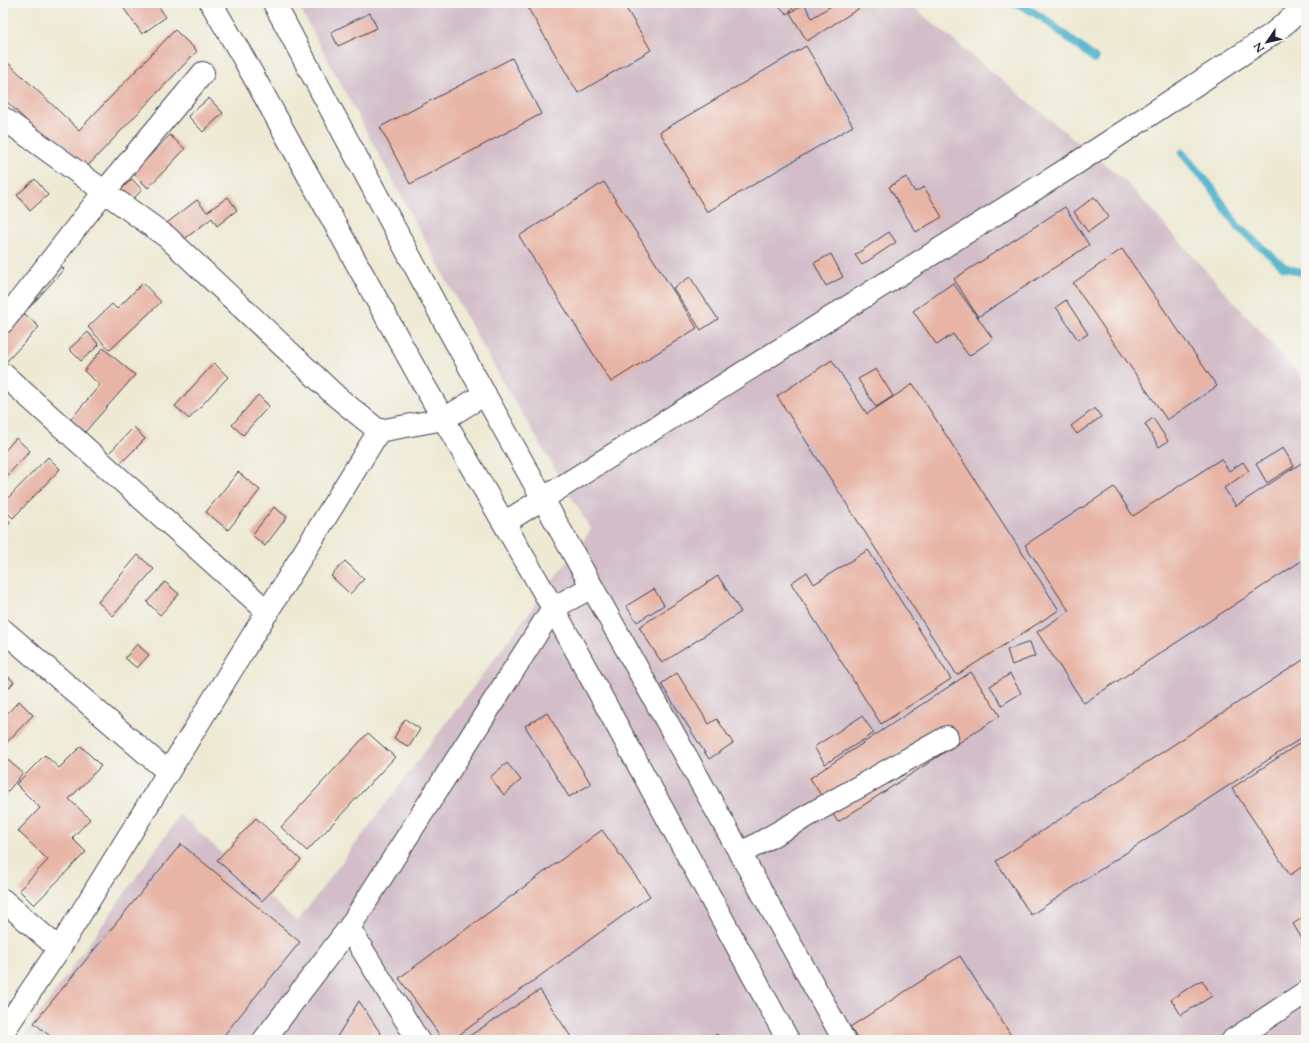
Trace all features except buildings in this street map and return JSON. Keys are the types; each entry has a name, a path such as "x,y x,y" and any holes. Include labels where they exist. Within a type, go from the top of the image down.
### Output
{"street":[{"path":"211,3 244,59 444,419 553,608 788,1040"},
{"path":"274,3 485,394 844,1040"},
{"path":"504,523 1072,166 1271,36 1306,6"},
{"path":"3,322 104,192 203,73"},
{"path":"3,118 167,237 338,396 379,431"},
{"path":"3,374 268,612"},
{"path":"9,1033 59,949 379,431 444,419 485,394"},
{"path":"264,1040 349,928 553,608 592,587"},
{"path":"3,630 168,772"},
{"path":"740,854 948,737"},
{"path":"3,900 59,949"},
{"path":"349,928 418,1040"},
{"path":"1233,1040 1304,999"}],"shaded area":[{"path":"297,3 908,3 1126,182 1306,382 1306,1040 21,1040 180,815 297,922 591,530 481,344"}],"waterway":[{"path":"1017,3 1043,18 1095,59"},
{"path":"1182,153 1211,187 1238,227 1284,267 1306,274"}]}
